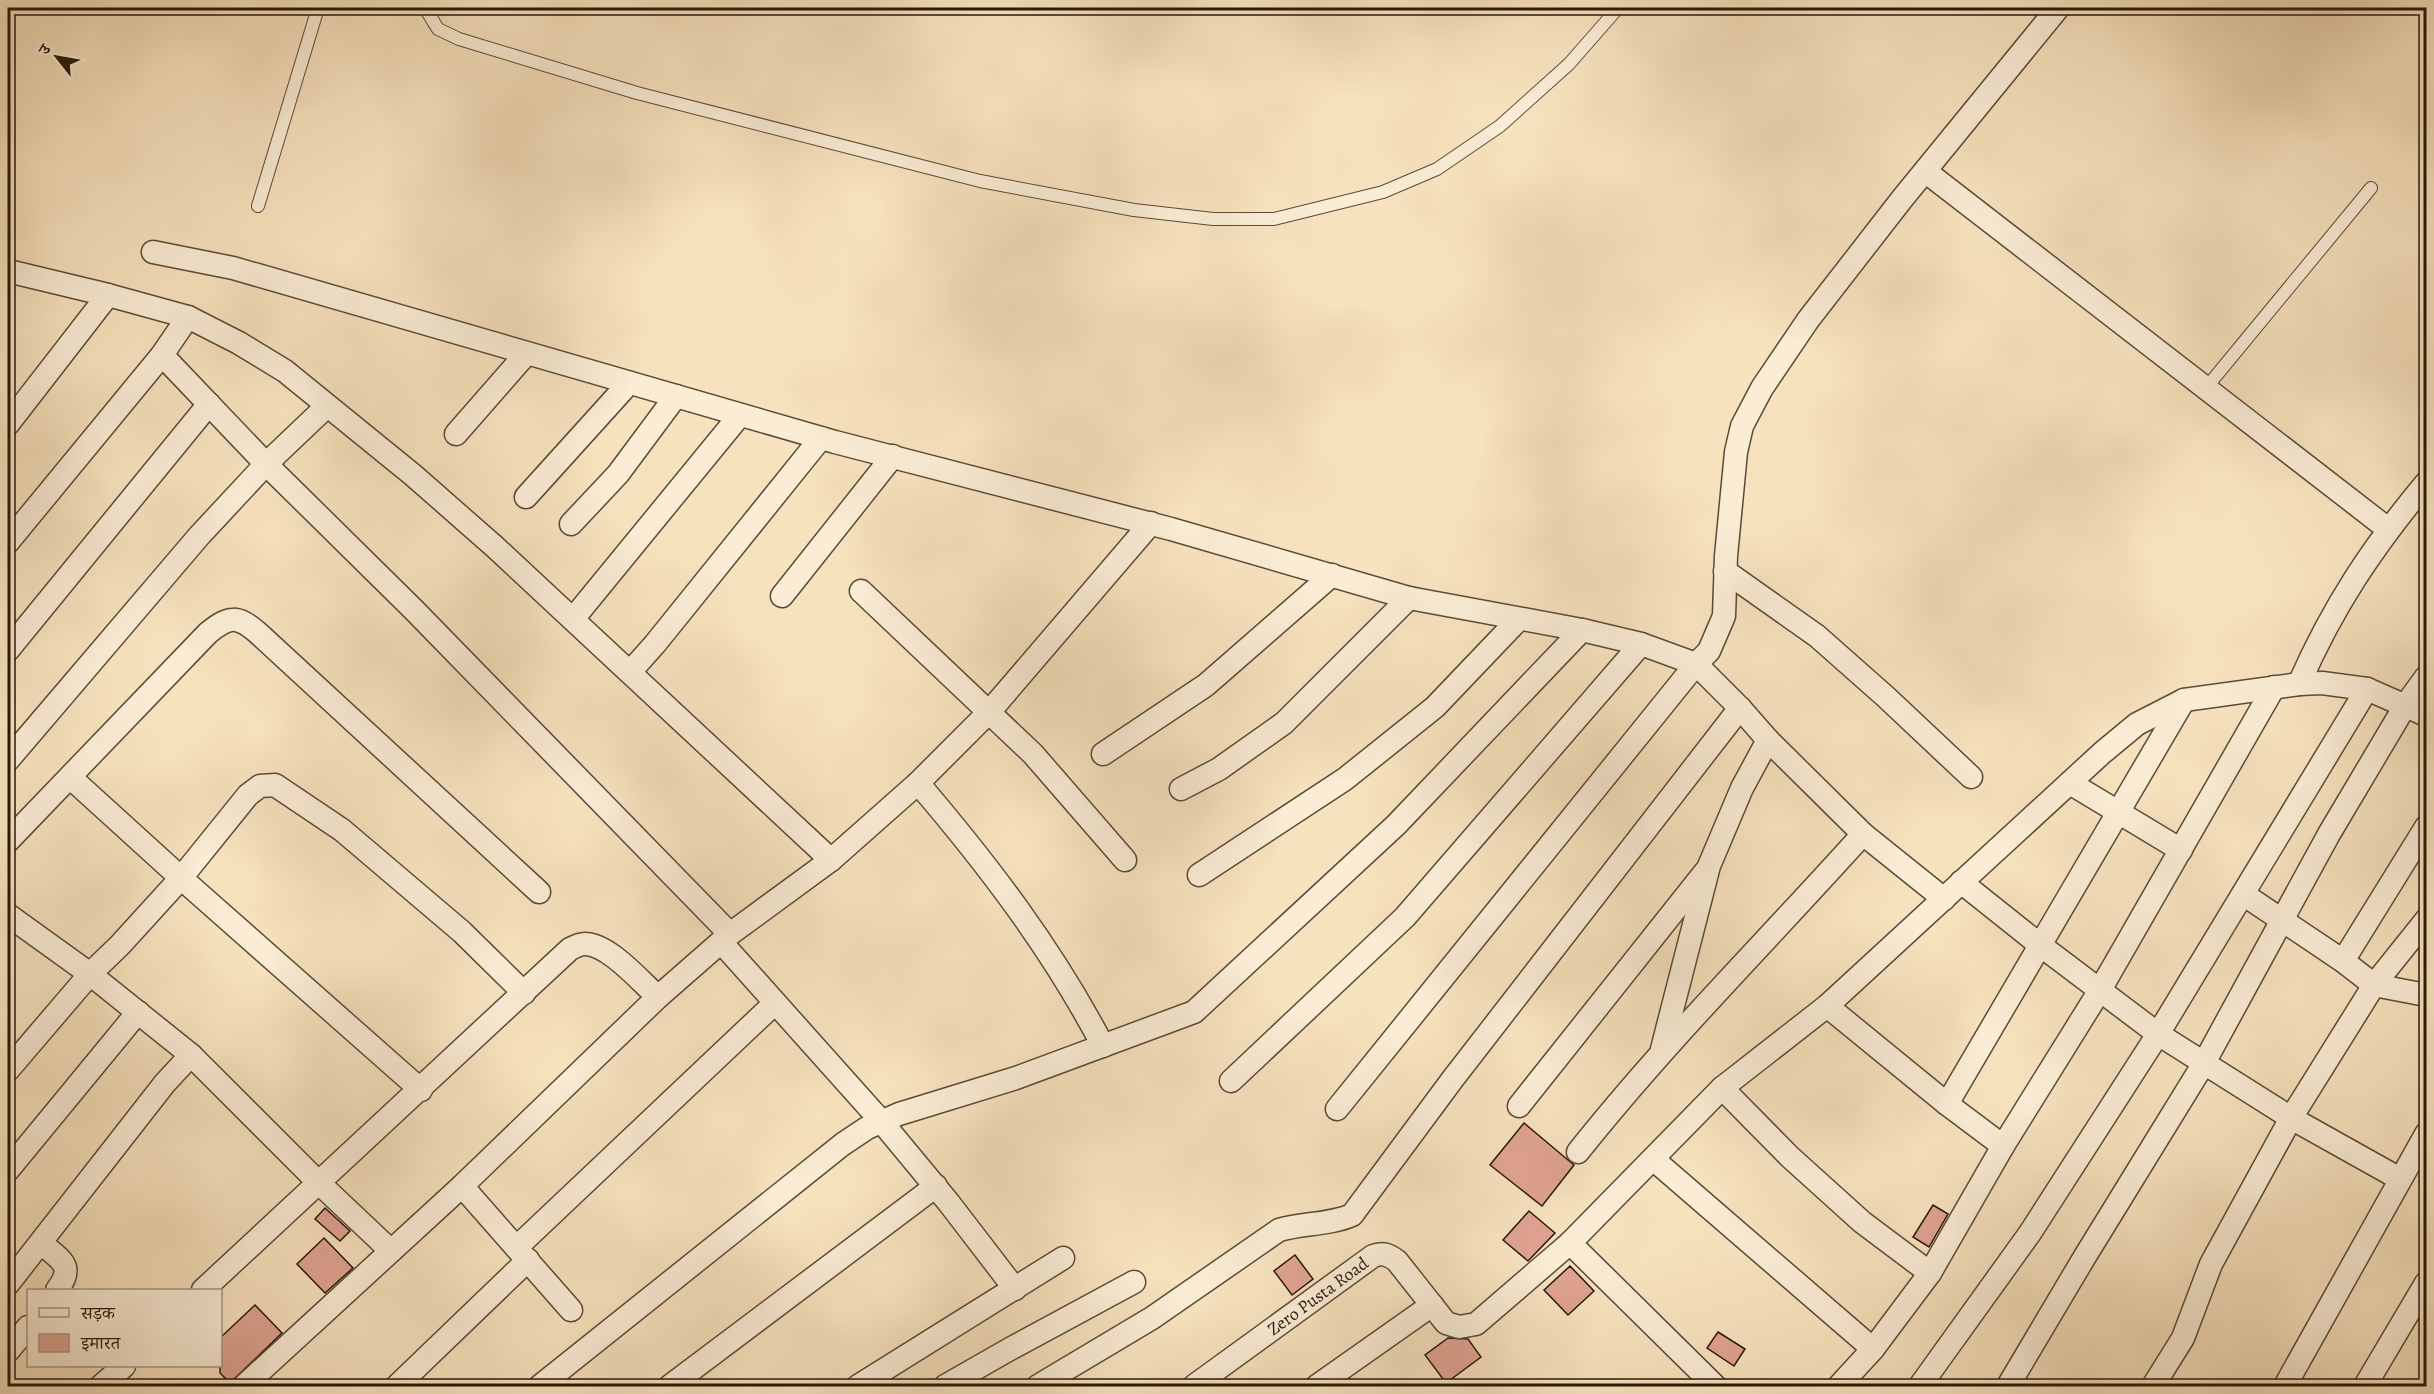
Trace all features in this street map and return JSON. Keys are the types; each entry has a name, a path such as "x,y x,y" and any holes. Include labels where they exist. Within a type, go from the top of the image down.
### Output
{"street":[{"path":"1337,1109 1696,664 1709,651 1724,616 1725,571 1736,452 1742,426 1757,397 1809,320 1925,171 2058,8"},
{"path":"1925,171 2388,530"},
{"path":"153,252 233,268 820,438 1150,524 1409,598 1582,630 1641,644 1696,664 1768,740 1863,834 1944,899"},
{"path":"8,273 108,295 188,317 239,343 285,371 422,483 573,619 831,860"},
{"path":"8,424 108,295"},
{"path":"8,542 162,355 188,317"},
{"path":"456,434 526,354"},
{"path":"162,355 266,464 414,610 726,938 775,1003 936,1186 1015,1289"},
{"path":"526,497 629,383"},
{"path":"571,524 618,474 676,396"},
{"path":"8,650 208,404"},
{"path":"8,760 199,536 266,464 327,406"},
{"path":"573,619 740,415"},
{"path":"630,672 820,438"},
{"path":"782,596 893,456"},
{"path":"2299,684 2331,615 2388,530 2427,483"},
{"path":"244,1386 462,1186 658,997 726,938 831,860 918,783 990,711 1150,524"},
{"path":"1725,571 1817,636 1971,777"},
{"path":"1103,754 1206,685 1332,575"},
{"path":"861,591 990,711 1074,799 1125,860"},
{"path":"1181,789 1219,769 1284,723 1409,598"},
{"path":"8,841 208,633 221,622 233,618 246,622 539,892"},
{"path":"1199,875 1345,779 1435,707 1519,619"},
{"path":"540,1386 843,1144 880,1121 1016,1078 1194,1012 1396,825 1582,630"},
{"path":"1231,1081 1405,916 1641,644"},
{"path":"2008,1386 2204,1063 2329,834 2405,706 2427,677"},
{"path":"1317,1386 1432,1305 1446,1323 1452,1326 1476,1324 1570,1243 1722,1088 1827,1006 2102,753 2137,724 2184,700 2274,687 2322,683 2367,689 2427,715"},
{"path":"1839,1386 1873,1349 1930,1273 2003,1146 2100,990 2274,687"},
{"path":"1920,1386 2030,1233 2158,1034 2367,689"},
{"path":"1947,1104 2184,700"},
{"path":"1038,1386 1152,1318 1272,1233 1293,1226 1343,1219 1352,1215 1740,708"},
{"path":"1661,1052 1709,866 1742,788 1768,740"},
{"path":"71,778 421,1090"},
{"path":"918,783 964,836 1020,911 1081,1004 1102,1046"},
{"path":"2070,783 2181,850"},
{"path":"8,1070 90,974 120,945 181,878 248,795 260,786 275,785 342,830 462,932 524,993"},
{"path":"2343,961 2427,827"},
{"path":"1578,1152 1661,1052 1863,834"},
{"path":"1519,1106 1709,866"},
{"path":"1961,882 2158,1034 2291,1118 2400,1179"},
{"path":"2243,894 2343,961 2374,985 2427,995"},
{"path":"8,915 90,974 191,1055 318,1182 391,1251"},
{"path":"2153,1386 2183,1338 2211,1264 2291,1118 2374,985 2427,920"},
{"path":"204,1289 318,1182 421,1090 570,949 583,944 596,946 611,954 658,997"},
{"path":"398,1386 522,1253 775,1003"},
{"path":"1827,1006 1947,1104 2003,1146"},
{"path":"8,1170 138,1012"},
{"path":"8,1284 165,1083 191,1055"},
{"path":"1722,1088 1790,1158 1854,1215 1930,1273"},
{"path":"2285,1386 2427,1134"},
{"path":"1653,1159 1873,1349"},
{"path":"462,1186 571,1310"},
{"path":"670,1386 936,1186"},
{"path":"40,1243 63,1262 66,1279 58,1289"},
{"path":"1570,1243 1715,1386"},
{"name":"Zero Pusta Road","path":"1196,1386 1380,1253 1389,1255 1397,1261 1432,1305"},
{"path":"858,1386 1063,1258"},
{"path":"945,1386 1010,1348 1134,1282"},
{"path":"2365,1386 2427,1283"},
{"path":"8,1351 27,1328"},
{"path":"101,1386 122,1367"}],"lane":[{"path":"258,206 318,8"},
{"path":"425,8 438,29 459,39 637,93 980,180 1134,210 1213,219 1274,219 1383,192 1437,169 1500,126 1569,64 1618,8"},
{"path":"2206,388 2372,188"}],"building":[{"path":"1524,1123 1574,1165 1542,1206 1490,1165"},
{"path":"1933,1205 1948,1214 1929,1247 1913,1237"},
{"path":"325,1208 350,1231 340,1241 315,1219"},
{"path":"1529,1211 1555,1233 1528,1261 1503,1240"},
{"path":"324,1238 353,1268 325,1293 297,1264"},
{"path":"1295,1255 1313,1279 1292,1295 1274,1271"},
{"path":"1570,1266 1594,1291 1568,1315 1544,1290"},
{"path":"255,1305 282,1333 230,1383 220,1373 222,1336"},
{"path":"1718,1332 1745,1349 1734,1366 1707,1348"},
{"path":"1448,1338 1468,1339 1481,1357 1446,1383 1425,1355"}]}
